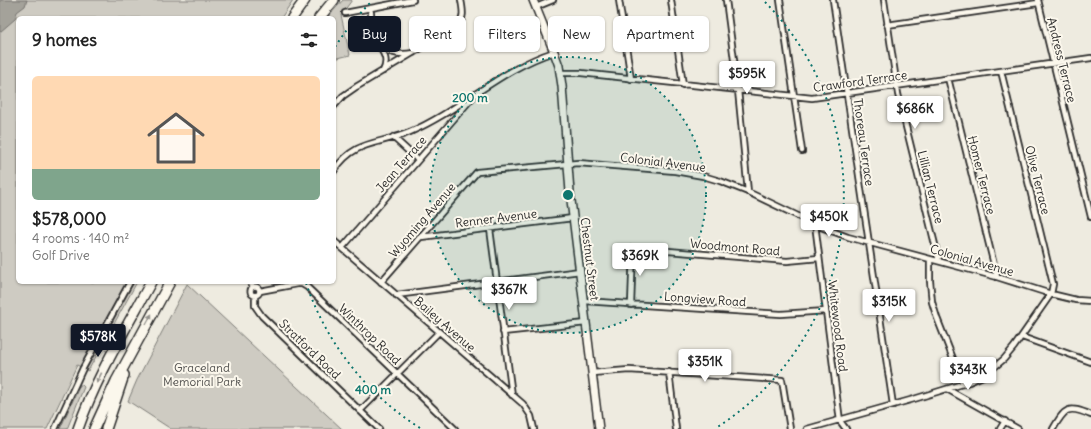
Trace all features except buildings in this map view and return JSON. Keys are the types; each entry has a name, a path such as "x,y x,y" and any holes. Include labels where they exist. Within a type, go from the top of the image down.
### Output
{"highway":[{"path":"293,16 305,0"},
{"path":"314,16 326,0"},
{"path":"320,16 334,0"},
{"path":"78,429 102,371 150,284"},
{"path":"94,429 114,385 169,284"},
{"path":"106,429 128,364 138,340"}],"main road":[{"name":"Chestnut Street","path":"534,4 548,38"},
{"name":"Chestnut Street","path":"554,52 560,73 563,93 573,218 599,429"}],"street":[{"path":"345,13 413,0"},
{"path":"461,0 463,16"},
{"path":"534,4 553,0"},
{"path":"619,0 631,79"},
{"path":"671,0 683,85"},
{"path":"726,0 738,90 748,192"},
{"path":"780,0 802,151"},
{"name":"Thoreau Terrace","path":"833,0 892,405"},
{"name":"Lillian Terrace","path":"884,0 896,86 939,261"},
{"path":"887,25 1038,2"},
{"name":"Andress Terrace","path":"1038,2 1091,217"},
{"path":"370,8 371,16"},
{"path":"383,71 386,62 384,52"},
{"path":"390,52 401,54 416,52"},
{"path":"336,104 349,91 416,52"},
{"path":"336,167 346,157 360,147 375,141 408,133 523,65 554,52"},
{"name":"Crawford Terrace","path":"560,73 581,73 813,98 1091,58"},
{"name":"Olive Terrace","path":"1001,71 1053,284 1051,294"},
{"name":"Homer Terrace","path":"948,78 997,277"},
{"name":"Jean Terrace","path":"342,248 475,94"},
{"path":"393,137 418,160"},
{"name":"Colonial Avenue","path":"477,172 578,163 675,171 703,176 748,192 815,224 848,237 997,277 1051,294 1076,300 1091,301"},
{"name":"Wyoming Avenue","path":"381,282 477,172"},
{"name":"Renner Avenue","path":"421,237 573,218"},
{"name":"Whitewood Road","path":"815,224 840,420 846,429"},
{"path":"490,229 512,395"},
{"name":"Bailey Avenue","path":"336,243 523,404 530,413 534,429"},
{"name":"Woodmont Road","path":"631,304 633,248 786,261 819,258"},
{"path":"930,259 932,302 964,384"},
{"path":"396,295 580,271"},
{"path":"55,429 87,360 129,284"},
{"path":"251,284 253,288 251,291 254,295 258,294 260,291 258,287 253,288"},
{"name":"Winthrop Road","path":"260,291 297,284 304,285 455,429"},
{"path":"807,429 964,384 985,375 1004,359 1022,337 1051,294"},
{"name":"Stratford Road","path":"254,295 255,306 262,316 379,429"},
{"name":"Longview Road","path":"584,301 781,314 826,311"},
{"path":"503,332 586,323"},
{"path":"360,411 439,332"},
{"path":"1022,337 1091,362"},
{"path":"592,373 629,370 782,380 790,429"},
{"path":"669,372 676,429"},
{"path":"947,389 1018,429"},
{"path":"1053,429 1063,413 1068,410 1078,409 1091,415"},
{"path":"1000,429 1005,422"}],"green space":[{"path":"0,0 293,0 282,16 16,16 16,284 136,284 88,371 77,365 47,429 0,429"},
{"path":"343,0 352,0 341,15 348,52 350,55 336,58 336,16 329,16"},
{"name":"Graceland Memorial Park","path":"187,284 342,429 171,429 128,401 137,380"},
{"path":"80,385 84,387 67,429 60,429"}],"shaded area":[{"path":"0,0 27,0 25,6 17,12 15,19 0,32"}]}
